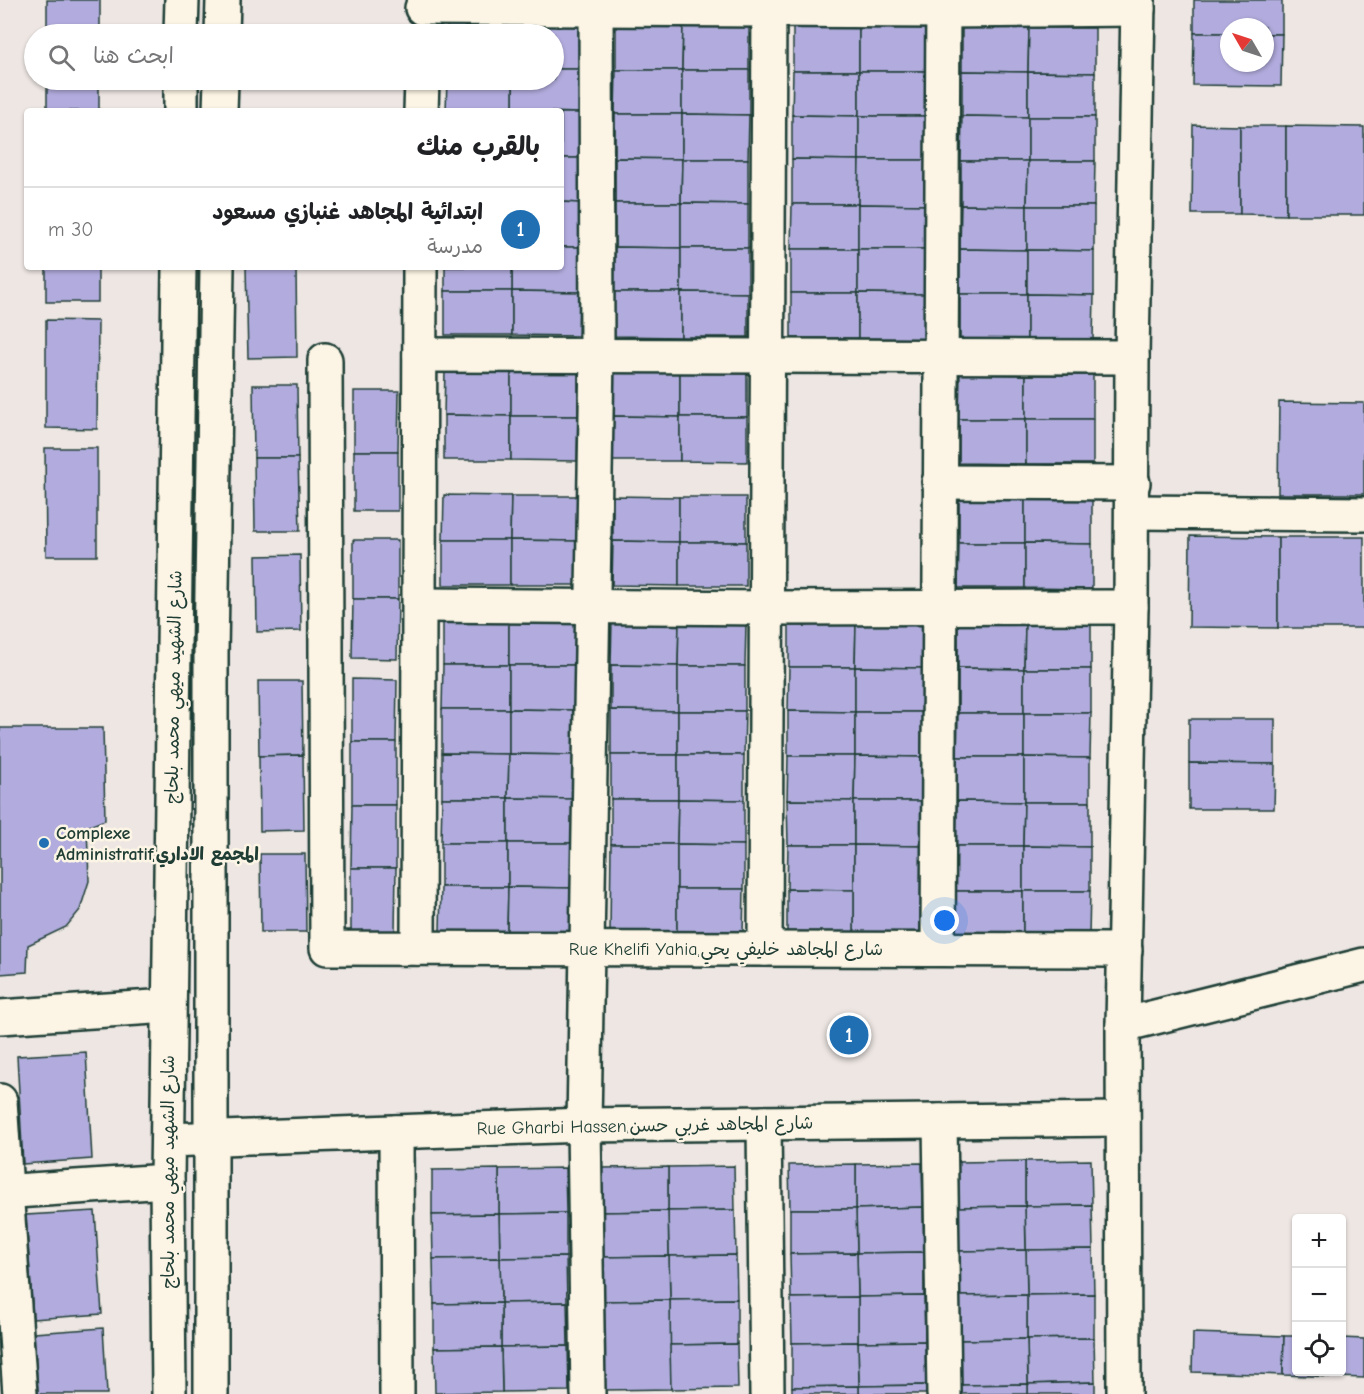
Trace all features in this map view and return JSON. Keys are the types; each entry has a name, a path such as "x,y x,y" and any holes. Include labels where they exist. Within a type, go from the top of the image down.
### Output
{"street":[{"path":"182,0 182,24"},
{"path":"222,24 223,0"},
{"path":"588,1394 584,1125 597,355 596,4"},
{"path":"422,14 596,4 944,6 1138,4 1132,357 1133,497 1123,1025 1124,1394"},
{"path":"765,949 769,5"},
{"path":"938,949 939,482 944,6"},
{"path":"181,90 181,108"},
{"path":"220,108 221,90"},
{"path":"421,108 422,90"},
{"name":"شارع الشهيد ميهي محمد بلحاج","path":"169,1394 167,1181 179,270"},
{"name":"شارع الشهيد ميهي محمد بلحاج","path":"211,1394 211,654 217,270"},
{"path":"418,948 421,605 420,270"},
{"path":"420,355 1132,357"},
{"name":"Rue Khelifi Yahia,شارع المجاهد خليفي يحي","path":"325,360 327,948 1125,950"},
{"path":"939,482 1364,514"},
{"path":"421,605 768,608 1131,607"},
{"path":"1123,1025 1364,965"},
{"path":"0,1017 169,1006"},
{"path":"0,1101 3,1191 20,1394"},
{"name":"Rue Gharbi Hassen,شارع المجاهد غربي حسن","path":"168,1140 584,1125 1123,1119"},
{"path":"940,1121 944,1394"},
{"path":"764,1123 767,1394"},
{"path":"396,1132 397,1394"},
{"path":"3,1191 167,1181"}],"building":[{"path":"47,0 100,0 100,24 47,24"},
{"path":"1194,0 1282,0 1282,34 1274,34 1274,18 1220,18 1220,33 1194,33"},
{"path":"564,24 580,24 580,69 564,69"},
{"path":"616,25 683,25 682,70 616,70"},
{"path":"683,25 749,26 749,70 682,70"},
{"path":"793,26 859,27 859,71 793,71"},
{"path":"859,27 926,27 926,71 859,71"},
{"path":"962,27 1029,28 1028,72 962,71"},
{"path":"1029,28 1095,28 1095,73 1028,72"},
{"path":"1194,33 1220,33 1220,72 1274,72 1274,34 1282,34 1281,86 1193,85"},
{"path":"564,69 580,69 580,113 564,113 564,108 513,108 513,90 564,90"},
{"path":"616,70 682,70 682,114 615,114"},
{"path":"682,70 749,70 749,115 682,114"},
{"path":"793,71 859,71 859,116 792,115"},
{"path":"859,71 926,71 926,116 859,116"},
{"path":"962,71 1028,72 1028,117 962,116"},
{"path":"1028,72 1095,73 1095,117 1028,117"},
{"path":"47,90 99,90 99,108 47,108"},
{"path":"447,90 513,90 513,108 446,108"},
{"path":"564,113 580,113 580,158 564,158"},
{"path":"615,114 682,114 682,159 615,158"},
{"path":"682,114 749,115 748,159 682,159"},
{"path":"792,115 859,116 859,160 792,159"},
{"path":"859,116 926,116 925,160 859,160"},
{"path":"962,116 1028,117 1028,161 961,161"},
{"path":"1028,117 1095,117 1095,161 1028,161"},
{"path":"1193,125 1240,126 1240,214 1192,214"},
{"path":"1240,126 1286,126 1286,215 1240,214"},
{"path":"1286,126 1364,127 1364,215 1286,215"},
{"path":"564,158 580,158 579,203 564,202"},
{"path":"615,158 682,159 681,203 615,203"},
{"path":"682,159 748,159 748,204 681,203"},
{"path":"792,159 859,160 858,204 792,204"},
{"path":"859,160 925,160 925,205 858,204"},
{"path":"961,161 1028,161 1027,206 961,205"},
{"path":"1028,161 1095,161 1094,206 1027,206"},
{"path":"564,202 579,203 579,247 564,247"},
{"path":"615,203 681,203 681,248 615,247"},
{"path":"681,203 748,204 748,248 681,248"},
{"path":"792,204 858,204 858,249 791,249"},
{"path":"858,204 925,205 925,249 858,249"},
{"path":"961,205 1027,206 1027,250 960,249"},
{"path":"1027,206 1094,206 1094,251 1027,250"},
{"path":"564,247 579,247 579,292 512,291 512,270 564,270"},
{"path":"615,247 681,248 681,292 614,292"},
{"path":"681,248 748,248 748,293 681,292"},
{"path":"791,249 858,249 858,293 791,293"},
{"path":"858,249 925,249 924,294 858,293"},
{"path":"960,249 1027,250 1027,294 960,294"},
{"path":"1027,250 1094,251 1094,295 1027,294"},
{"path":"46,270 98,270 98,302 46,302"},
{"path":"246,270 296,270 297,357 248,358"},
{"path":"445,270 512,270 512,291 445,291"},
{"path":"445,291 512,291 512,335 445,335"},
{"path":"512,291 579,292 578,336 512,335"},
{"path":"614,292 681,292 681,337 614,336"},
{"path":"681,292 748,293 748,337 681,337"},
{"path":"791,293 858,293 858,338 791,338"},
{"path":"858,293 924,294 924,339 858,338"},
{"path":"960,294 1027,294 1027,339 960,339"},
{"path":"1027,294 1094,295 1093,339 1027,339"},
{"path":"46,320 98,321 97,429 46,428"},
{"path":"445,371 511,371 511,416 444,415"},
{"path":"511,371 578,372 578,416 511,416"},
{"path":"614,372 680,372 680,417 613,416"},
{"path":"680,372 747,373 747,417 680,417"},
{"path":"960,374 1026,375 1026,419 959,419"},
{"path":"1026,375 1093,375 1093,419 1026,419"},
{"path":"253,385 297,385 298,458 254,458"},
{"path":"354,391 399,391 398,451 354,451"},
{"path":"1279,402 1364,403 1364,494 1278,494"},
{"path":"444,415 511,416 511,460 444,460"},
{"path":"511,416 578,416 577,461 511,460"},
{"path":"613,416 680,417 680,461 613,461"},
{"path":"680,417 747,417 747,462 680,461"},
{"path":"959,419 1026,419 1026,464 959,463"},
{"path":"1026,419 1093,419 1093,464 1026,464"},
{"path":"45,448 97,448 97,556 46,556"},
{"path":"354,451 398,451 398,511 354,511"},
{"path":"254,458 298,458 300,531 255,531"},
{"path":"444,495 511,496 510,540 443,540"},
{"path":"511,496 577,496 577,541 510,540"},
{"path":"613,496 679,497 679,542 613,541"},
{"path":"679,497 746,497 746,542 679,542"},
{"path":"959,499 1025,499 1025,543 959,543"},
{"path":"1025,499 1092,500 1092,544 1025,543"},
{"path":"1190,536 1278,537 1278,628 1189,627"},
{"path":"1278,537 1364,537 1364,628 1278,628"},
{"path":"353,540 398,540 398,599 353,599"},
{"path":"443,540 510,540 510,585 443,585"},
{"path":"510,540 577,541 577,585 510,585"},
{"path":"613,541 679,542 679,586 612,585"},
{"path":"679,542 746,542 746,586 679,586"},
{"path":"959,543 1025,543 1025,588 958,588"},
{"path":"1025,543 1092,544 1092,589 1025,588"},
{"path":"300,555 301,631 257,632 256,556"},
{"path":"353,599 398,599 397,659 352,658"},
{"path":"443,620 509,620 509,665 443,665"},
{"path":"509,620 576,621 576,665 509,665"},
{"path":"612,621 679,622 678,666 611,665"},
{"path":"679,622 746,622 745,666 678,666"},
{"path":"789,622 856,623 855,667 789,667"},
{"path":"856,623 922,623 922,668 855,667"},
{"path":"958,623 1025,624 1024,669 958,668"},
{"path":"1025,624 1091,624 1091,669 1024,669"},
{"path":"443,665 509,665 509,709 442,709"},
{"path":"509,665 576,665 576,710 509,709"},
{"path":"611,665 678,666 678,711 611,710"},
{"path":"678,666 745,666 745,711 678,711"},
{"path":"789,667 855,667 855,712 788,711"},
{"path":"855,667 922,668 922,712 855,712"},
{"path":"958,668 1024,669 1024,713 958,713"},
{"path":"1024,669 1091,669 1091,713 1024,713"},
{"path":"352,679 397,680 396,742 352,742"},
{"path":"258,681 302,681 303,755 259,756"},
{"path":"442,709 509,709 509,754 442,753"},
{"path":"509,709 576,710 575,755 509,754"},
{"path":"611,710 678,711 678,755 611,755"},
{"path":"678,711 745,711 744,755 678,755"},
{"path":"788,711 855,712 855,756 788,756"},
{"path":"855,712 922,712 921,757 855,756"},
{"path":"958,713 1024,713 1024,757 957,757"},
{"path":"1024,713 1091,713 1090,758 1024,757"},
{"path":"1189,719 1275,719 1275,764 1189,763"},
{"name":"Complexe Administratif,المجمع الاداري","path":"0,728 103,728 105,820 87,827 89,881 80,910 66,927 28,945 27,972 0,974"},
{"path":"352,742 396,742 396,805 352,805"},
{"path":"442,753 509,754 508,798 442,798"},
{"path":"509,754 575,755 575,799 508,798"},
{"path":"303,755 304,830 260,831 259,756"},
{"path":"611,755 678,755 678,799 611,799"},
{"path":"678,755 744,755 744,800 678,799"},
{"path":"788,756 855,756 854,801 787,800"},
{"path":"855,756 921,757 921,801 854,801"},
{"path":"957,757 1024,757 1024,802 957,801"},
{"path":"1024,757 1090,758 1090,802 1024,802"},
{"path":"1189,763 1275,764 1274,809 1189,809"},
{"path":"442,798 508,798 508,843 441,843"},
{"path":"508,798 575,799 575,843 508,843"},
{"path":"611,799 678,799 677,844 611,844"},
{"path":"678,799 744,800 744,845 677,844"},
{"path":"787,800 854,801 854,845 788,845"},
{"path":"854,801 921,801 921,846 854,845"},
{"path":"957,801 1024,802 1023,846 956,846"},
{"path":"1024,802 1090,802 1090,847 1023,846"},
{"path":"352,805 396,805 396,868 351,868"},
{"path":"441,843 508,843 508,887 441,887"},
{"path":"508,843 575,843 575,888 508,887"},
{"path":"611,844 677,844 677,933 610,933"},
{"path":"677,844 744,845 744,889 677,889"},
{"path":"788,845 854,845 854,890 787,889"},
{"path":"854,845 921,846 920,935 854,934"},
{"path":"956,846 1023,846 1023,891 956,891"},
{"path":"1023,846 1090,847 1090,891 1023,891"},
{"path":"260,854 305,854 306,932 261,932"},
{"path":"351,868 396,868 395,931 351,931"},
{"path":"441,887 508,887 507,932 440,931"},
{"path":"508,887 575,888 574,932 507,932"},
{"path":"677,889 744,889 743,934 677,933"},
{"path":"787,889 854,890 854,934 787,934"},
{"path":"956,891 1023,891 1023,936 956,935"},
{"path":"1023,891 1090,891 1089,936 1023,936"},
{"path":"86,1052 92,1159 23,1164 17,1056"},
{"path":"1091,1160 1092,1205 1025,1206 1025,1161"},
{"path":"1025,1161 1025,1206 959,1207 958,1162"},
{"path":"922,1163 923,1207 856,1209 856,1164"},
{"path":"856,1164 856,1209 790,1209 789,1165"},
{"path":"734,1166 735,1210 668,1211 668,1167"},
{"path":"668,1167 668,1211 602,1212 601,1168"},
{"path":"565,1168 566,1213 499,1214 499,1169"},
{"path":"499,1169 499,1214 432,1215 432,1170"},
{"path":"1092,1205 1093,1249 1026,1250 1025,1206"},
{"path":"1025,1206 1026,1250 959,1251 959,1207"},
{"path":"923,1207 924,1252 857,1253 856,1209"},
{"path":"790,1209 856,1209 857,1253 790,1254"},
{"path":"735,1210 736,1255 669,1256 668,1211"},
{"path":"95,1211 102,1314 33,1319 26,1215"},
{"path":"668,1211 669,1256 603,1257 602,1212"},
{"path":"566,1213 566,1257 500,1258 499,1214"},
{"path":"499,1214 500,1258 433,1259 432,1215"},
{"path":"1093,1249 1094,1294 1027,1295 1026,1250"},
{"path":"1026,1250 1027,1295 960,1296 959,1251"},
{"path":"924,1252 924,1296 858,1297 857,1253"},
{"path":"857,1253 858,1297 791,1298 790,1254"},
{"path":"736,1255 737,1299 670,1300 669,1256"},
{"path":"669,1256 670,1300 603,1301 603,1257"},
{"path":"566,1257 567,1302 501,1303 500,1258"},
{"path":"500,1258 501,1303 434,1304 433,1259"},
{"path":"1094,1294 1094,1338 1027,1339 1027,1295"},
{"path":"1027,1295 1027,1339 961,1340 960,1296"},
{"path":"924,1296 925,1341 858,1342 858,1297"},
{"path":"858,1297 858,1342 792,1343 791,1298"},
{"path":"737,1299 737,1344 670,1345 670,1300"},
{"path":"670,1300 671,1389 604,1390 603,1301"},
{"path":"567,1302 568,1346 501,1347 501,1303"},
{"path":"501,1303 501,1347 434,1348 434,1304"},
{"path":"103,1328 107,1394 38,1394 34,1333"},
{"path":"1193,1333 1284,1336 1283,1375 1192,1372"},
{"path":"1284,1336 1292,1336 1292,1375 1283,1375"},
{"path":"1094,1338 1095,1382 1028,1384 1027,1339"},
{"path":"1346,1338 1364,1339 1364,1378 1310,1376 1346,1376"},
{"path":"1027,1339 1028,1384 961,1385 961,1340"},
{"path":"925,1341 926,1385 859,1386 858,1342"},
{"path":"858,1342 859,1386 792,1387 792,1343"},
{"path":"737,1344 738,1388 671,1389 670,1345"},
{"path":"568,1346 569,1391 502,1392 501,1347"},
{"path":"501,1347 502,1392 435,1393 434,1348"},
{"path":"1095,1382 1095,1394 1028,1394 1028,1384"},
{"path":"1028,1384 1028,1394 962,1394 961,1385"},
{"path":"926,1385 926,1394 859,1394 859,1386"},
{"path":"859,1386 859,1394 792,1394 792,1387"}],"place":[{"name":"Complexe Administratif,المجمع الاداري","path":"44,843"},
{"name":"ابتدائية المجاهد غنبازي مسعود","path":"849,1035"}]}
